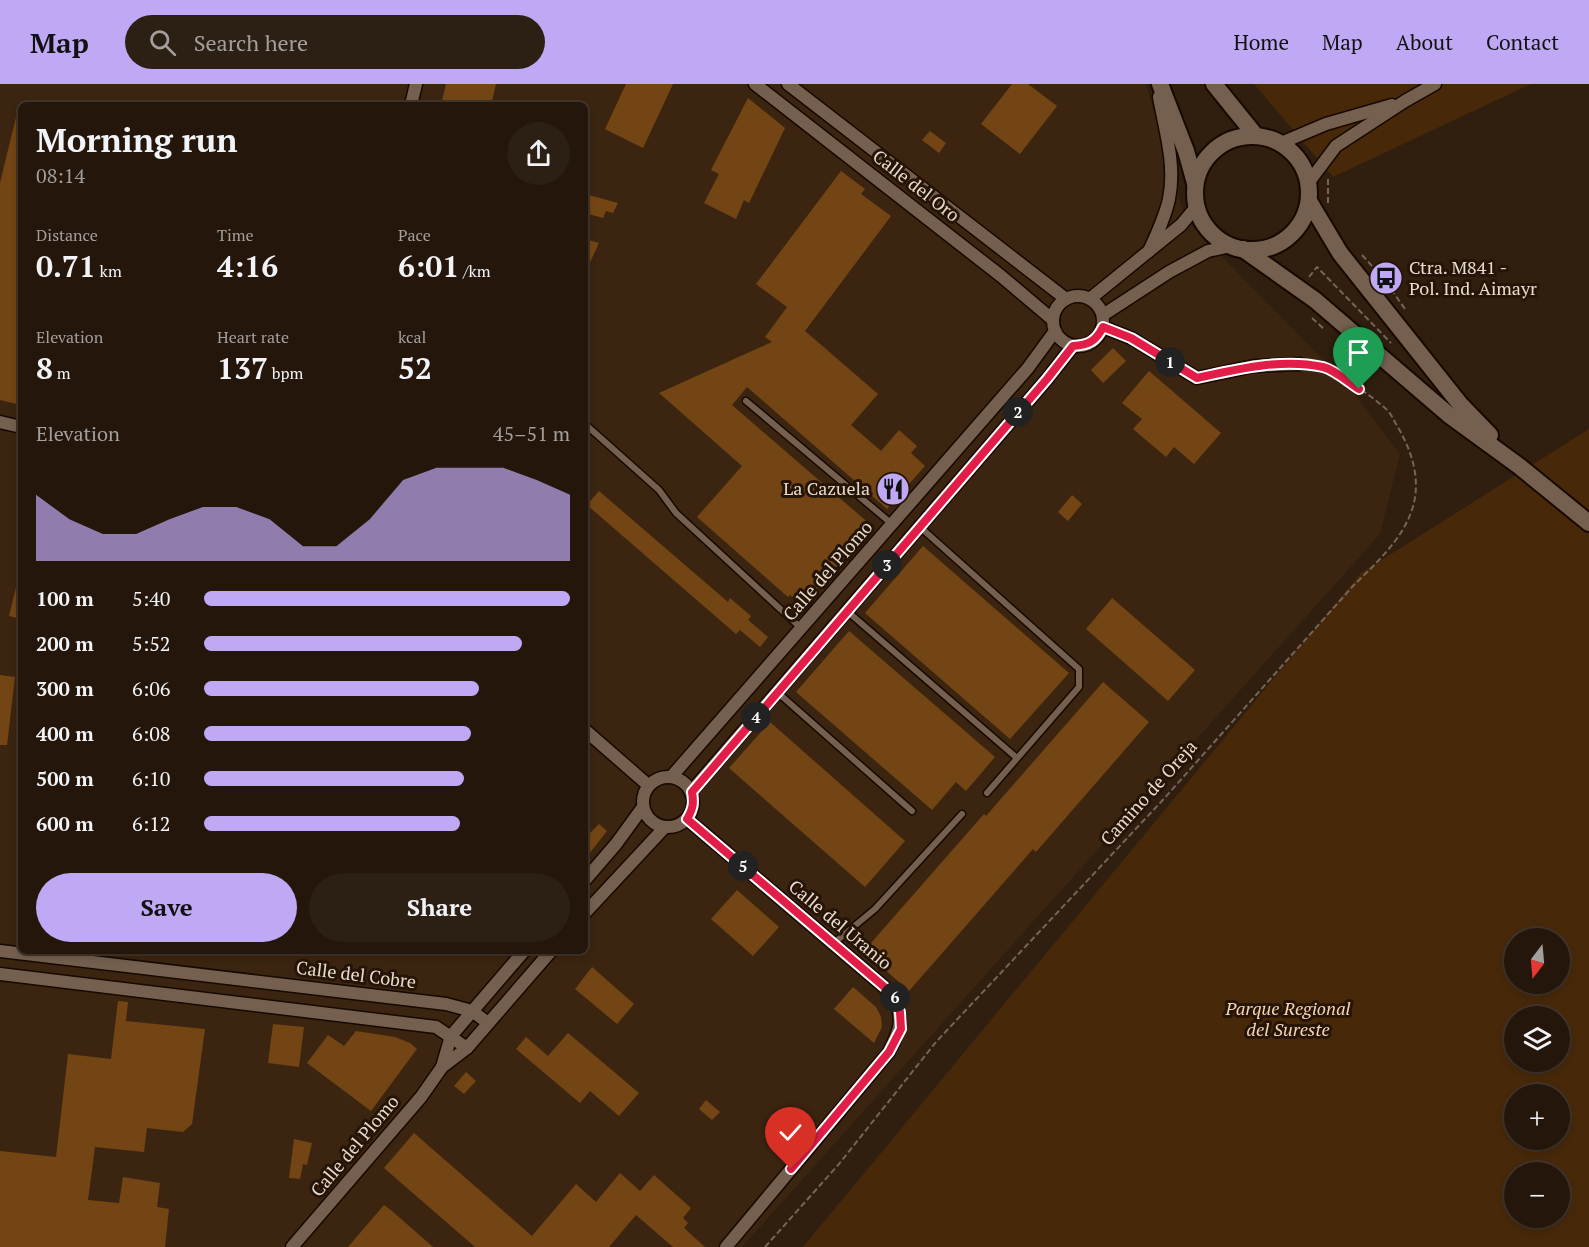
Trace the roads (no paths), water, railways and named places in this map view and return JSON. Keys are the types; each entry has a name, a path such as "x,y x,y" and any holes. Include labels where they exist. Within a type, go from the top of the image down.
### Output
{"main road":[{"path":"1159,84 1186,151 1195,183 1196,207 1204,224 1215,237 1237,248 1300,288 1388,360 1449,415 1519,466 1589,523"},
{"path":"1214,84 1256,136"},
{"path":"1195,183 1205,160 1223,143 1239,137 1256,136 1281,143 1294,153 1303,166 1309,182 1309,201 1305,216 1297,228 1286,239 1273,246 1258,250 1237,248"},
{"path":"1309,201 1340,253 1408,340 1461,404 1519,466"}],"street":[{"path":"412,102 416,84"},
{"name":"Calle del Oro","path":"755,84 967,249 1054,326"},
{"path":"788,84 1066,299"},
{"path":"1149,251 1163,220 1171,168 1159,84"},
{"path":"1309,182 1336,146 1435,84"},
{"path":"1281,143 1326,124 1405,101"},
{"path":"1091,298 1181,225 1196,207"},
{"path":"1237,248 1208,251 1144,288 1103,321 1097,338 1086,345 1073,346 1059,338 1054,326 1054,312 1066,299 1078,295 1091,298 1099,305 1103,321 1197,378 1254,366 1300,364"},
{"name":"Calle del Plomo","path":"672,776 1028,368 1054,326"},
{"path":"692,792 1073,346"},
{"path":"0,422 18,426"},
{"path":"588,733 648,785"},
{"path":"663,776 672,776 680,779 692,792 692,811 680,824 664,827 654,824 647,816 643,807 644,791 648,785 663,776"},
{"path":"588,877 643,807"},
{"name":"Calle del Uranio","path":"687,819 895,996 900,1012 901,1029 889,1052 726,1247"},
{"path":"588,910 664,827"},
{"name":"Calle del Cobre","path":"0,951 18,953"},
{"name":"Calle del Cobre","path":"25,954 446,1004 472,1011 488,1023"},
{"name":"Calle del Plomo","path":"442,1067 451,1036 521,954"},
{"name":"Calle del Plomo","path":"292,1247 421,1097 442,1067 467,1048 548,954"},
{"path":"0,974 436,1026 467,1048"}],"lane":[{"path":"746,401 893,525"},
{"path":"588,427 659,490 676,513 802,629"},
{"path":"920,527 1079,669 1079,687 987,793"},
{"path":"847,611 1017,758"},
{"path":"777,692 912,811"},
{"path":"833,944 875,909 962,814"}],"place":[{"name":"Ctra. M841 - Pol. Ind. Aimayr","path":"1386,278"},
{"name":"La Cazuela","path":"893,489"}],"park label":[{"name":"Parque Regional del Sureste","path":"1288,1019"}]}
